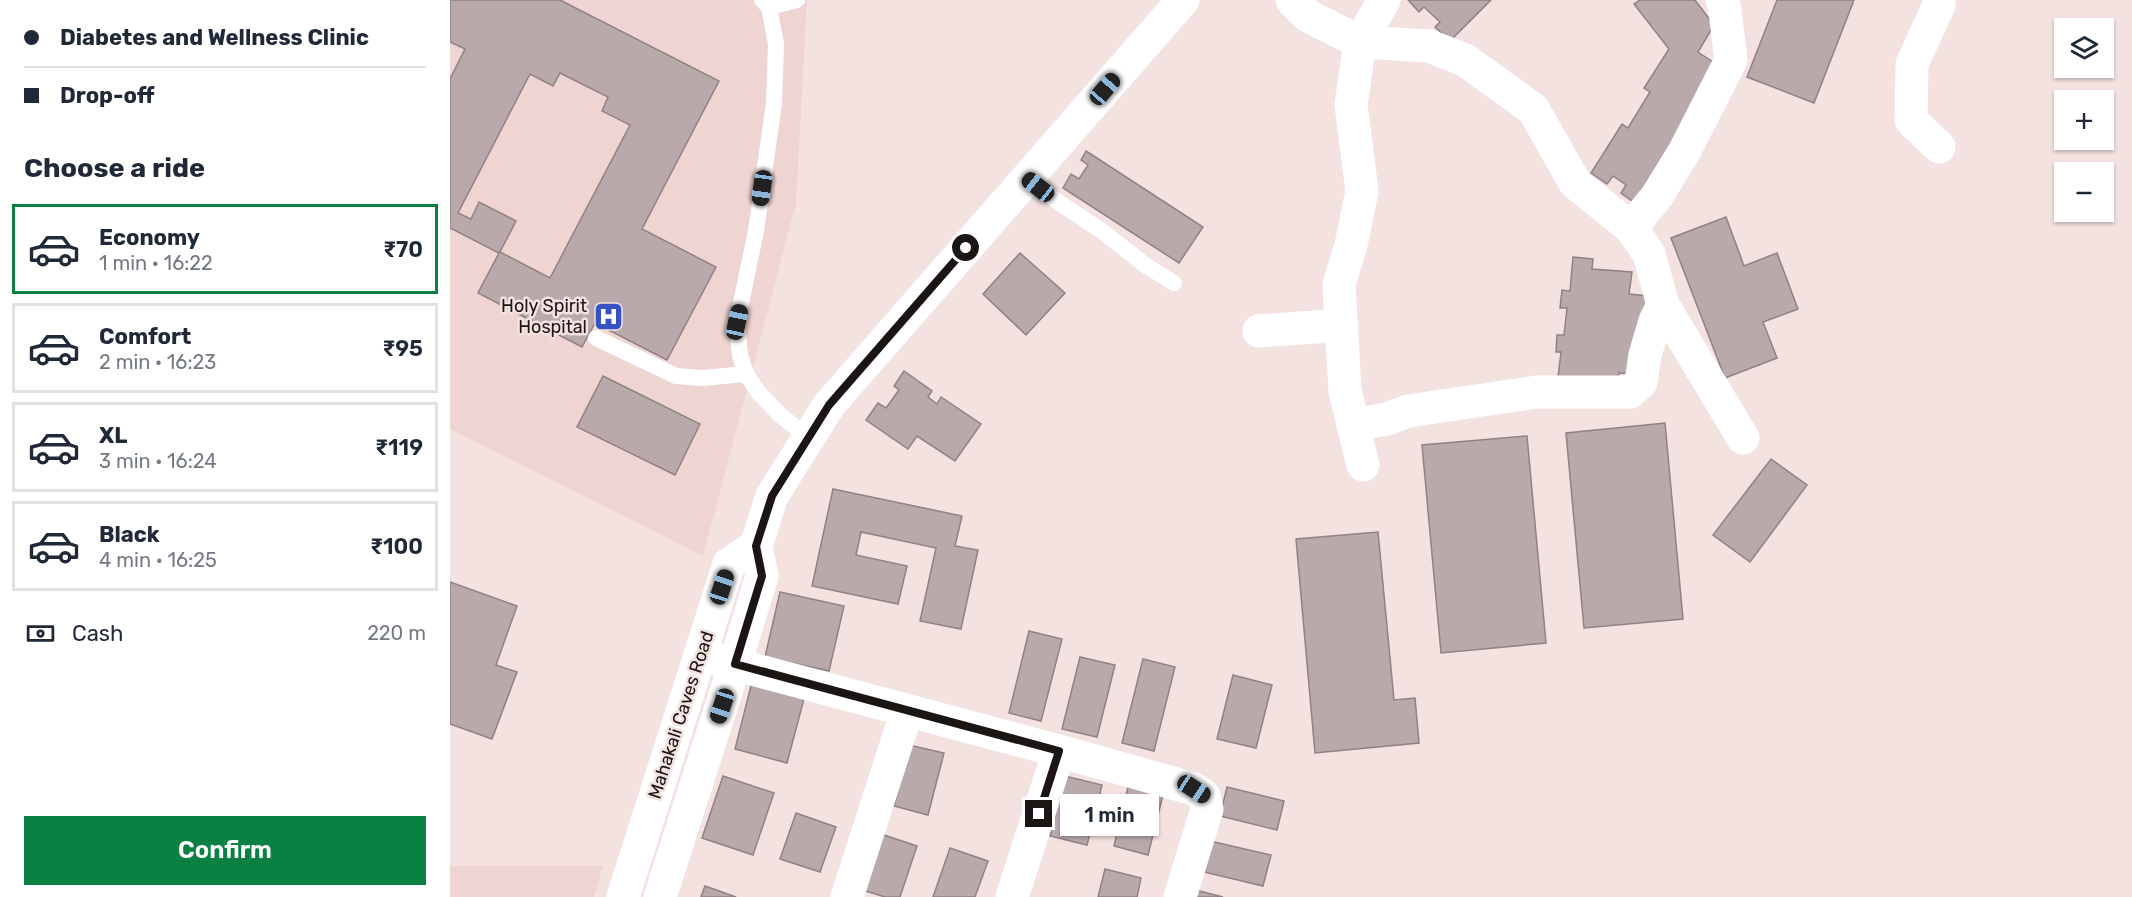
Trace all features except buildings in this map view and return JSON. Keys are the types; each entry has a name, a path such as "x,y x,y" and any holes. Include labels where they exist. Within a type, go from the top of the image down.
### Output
{"street":[{"name":"Mahakali Caves Road","path":"660,897 762,576 756,546 772,496 829,405 1183,0"},
{"path":"1293,0 1308,16 1360,42 1430,46 1465,60 1533,110 1575,183 1631,228 1649,254 1663,305 1743,438"},
{"path":"1363,465 1345,391 1340,284 1362,191 1351,105 1360,42 1384,0"},
{"path":"1631,228 1657,196 1684,152 1731,60 1722,0"},
{"path":"1939,0 1939,5 1912,64 1911,120 1939,147"},
{"path":"1353,425 1388,419 1408,411 1537,392 1630,392 1641,382 1645,355 1655,321 1663,305"},
{"path":"1259,331 1342,325"},
{"name":"Mahakali Caves Road","path":"623,897 729,564 756,546"},
{"path":"700,655 1194,789 1204,796 1207,809 1180,897"},
{"path":"847,897 907,711"},
{"path":"1012,897 1059,751"}],"lane":[{"path":"797,0 765,4 776,44 774,103 756,231 737,322 740,355 746,374 759,393 780,415 808,437"},
{"path":"1027,178 1060,204 1102,231 1145,265 1174,283"},
{"path":"596,338 676,376 702,378 746,374"}],"shaded area":[{"name":"Holy Spirit Hospital","path":"450,0 807,0 796,203 703,556 450,429"},
{"path":"450,866 603,866 594,897 450,897"}],"place":[{"name":"Holy Spirit Hospital","path":"608,316"}],"route":[{"path":"966,248 829,405 772,496 756,546 762,576 735,664 1059,751 1039,814"}]}
